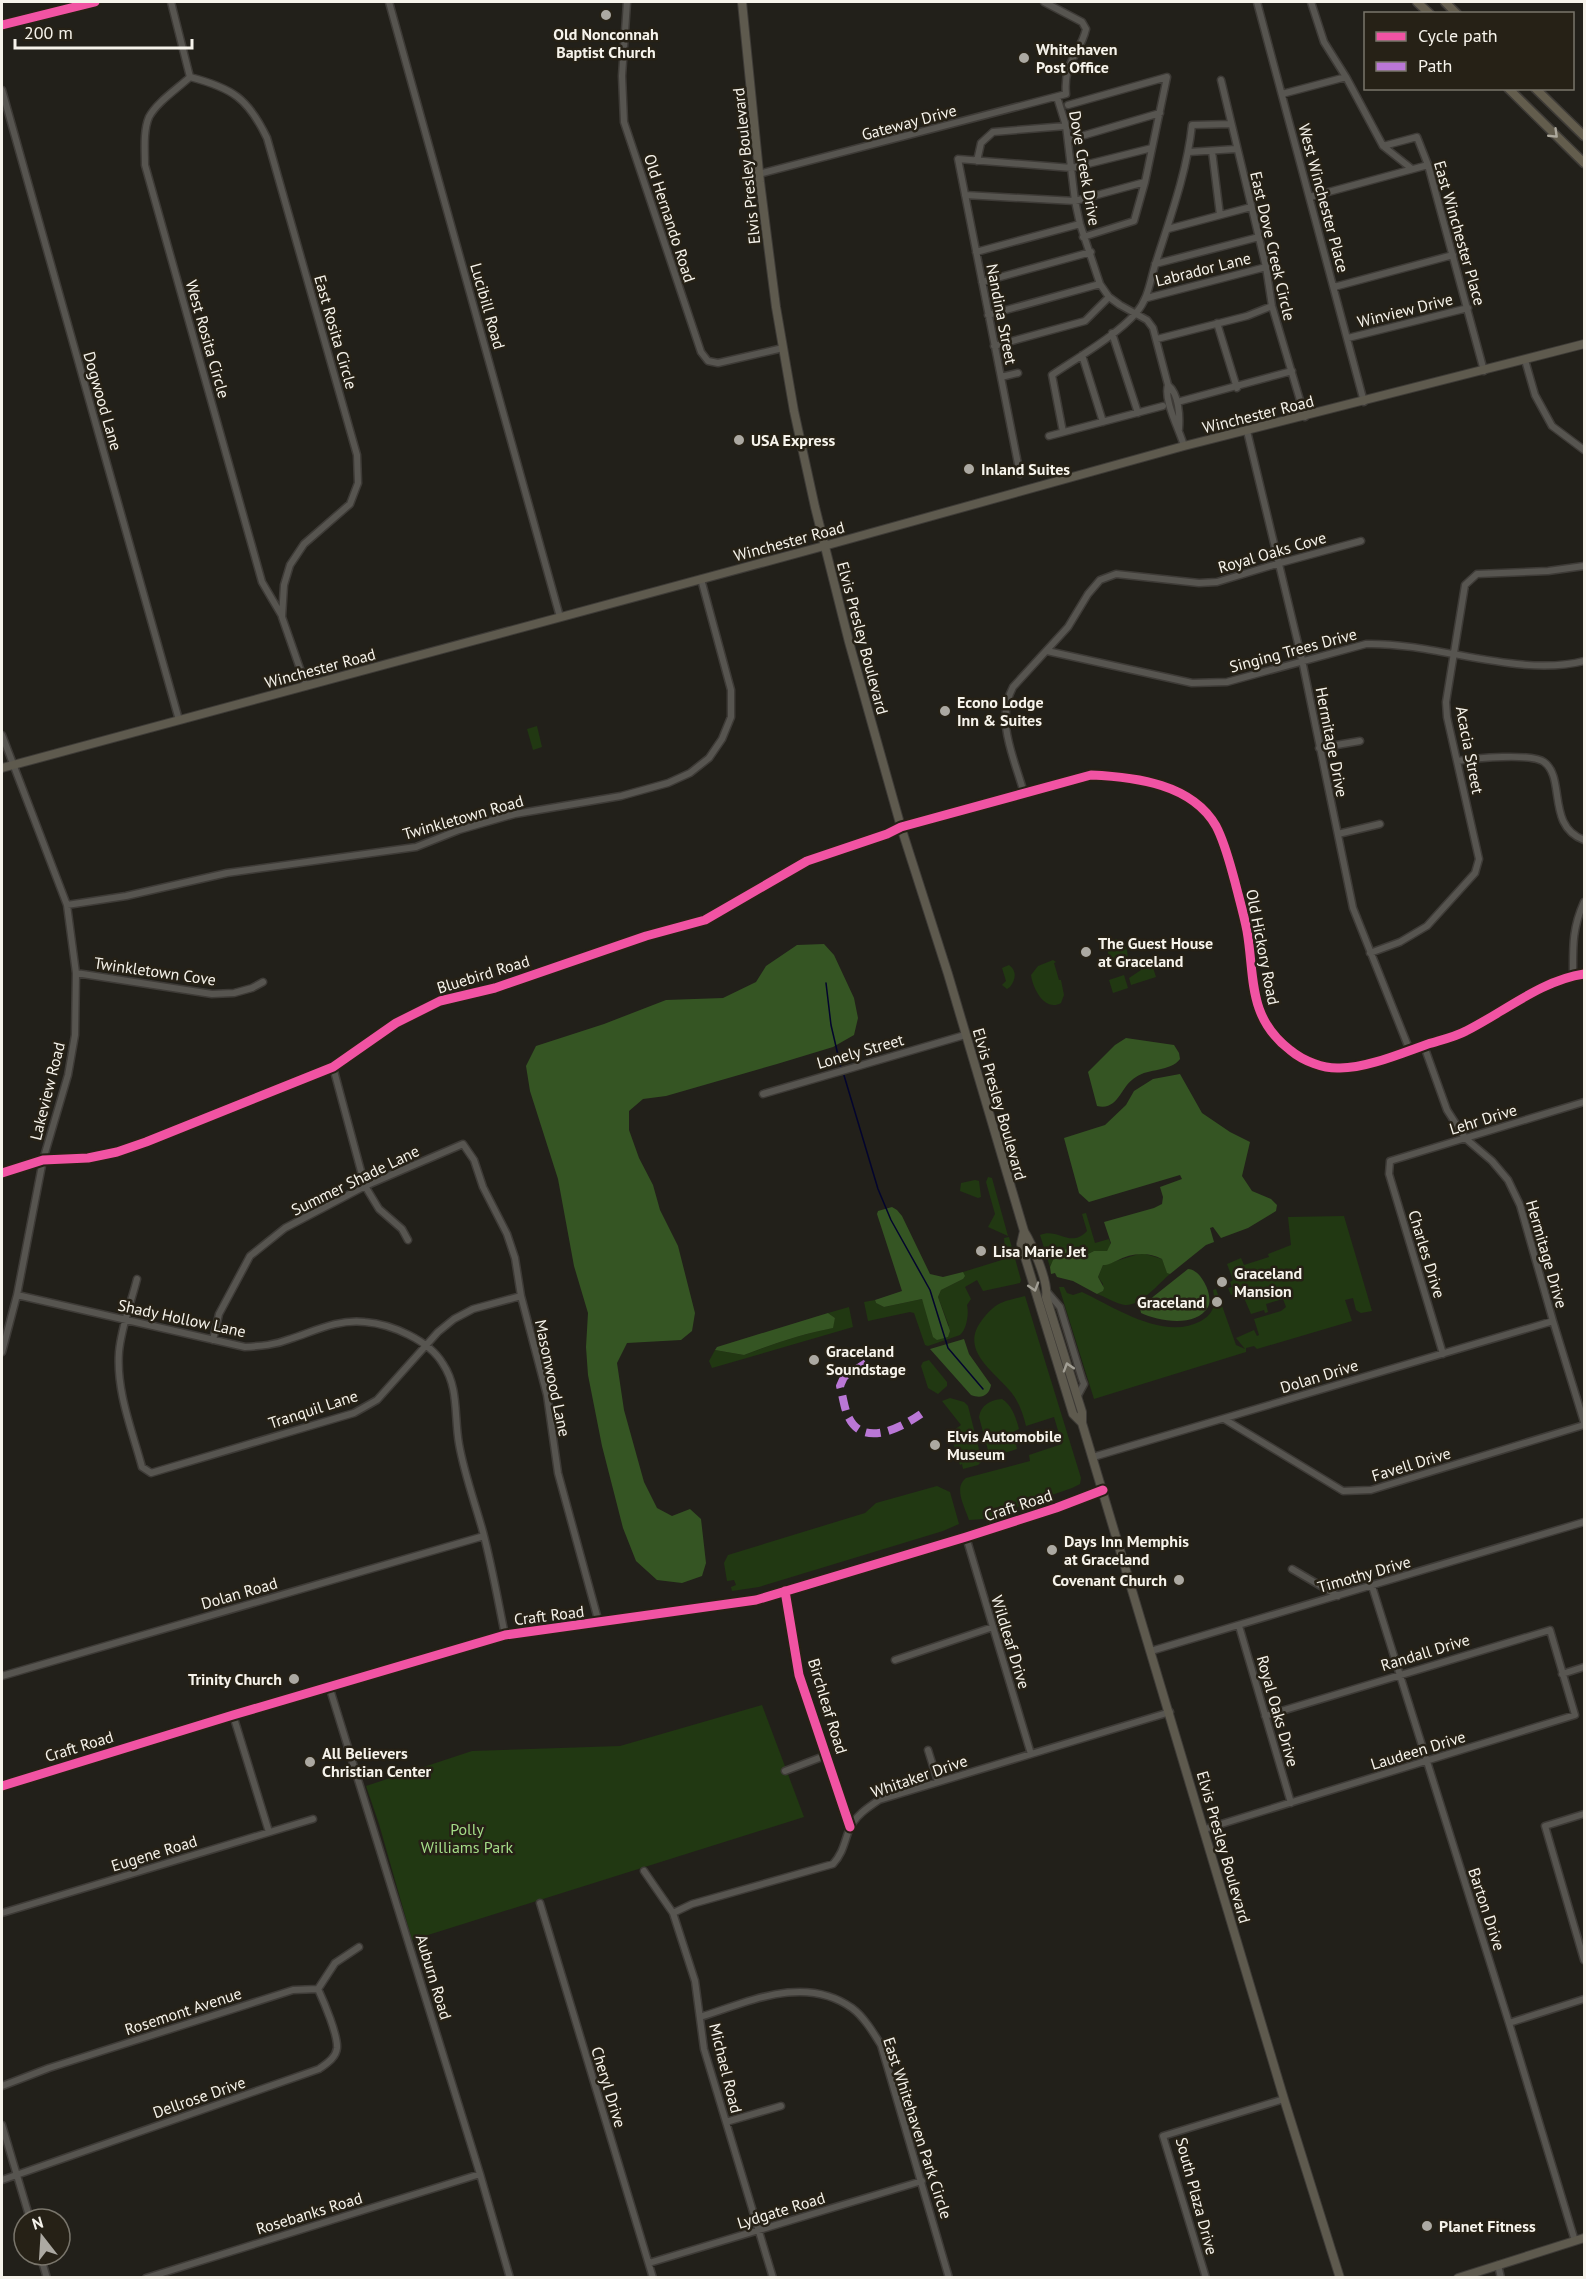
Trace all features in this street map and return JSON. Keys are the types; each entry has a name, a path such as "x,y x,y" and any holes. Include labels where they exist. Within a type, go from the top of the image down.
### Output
{"highway":[{"path":"1510,90 1584,163"},
{"path":"1537,90 1584,136"}],"main road":[{"path":"2,25 95,2"},
{"name":"Elvis Presley Boulevard","path":"742,2 759,174 783,348 824,546 901,827 917,873 1024,1230 1031,1242 1048,1293 1046,1297 1082,1412 1082,1423 1284,2099 1340,2277"},
{"name":"Winchester Road","path":"2,768 824,546 1184,446 1364,402 1584,344"},
{"name":"Elvis Presley Boulevard","path":"1024,1230 1021,1244 1073,1414 1082,1423"},
{"path":"1458,2277 1584,2238"}],"street":[{"path":"171,2 190,77"},
{"name":"Lucibill Road","path":"389,2 560,617"},
{"name":"Old Hernando Road","path":"627,2 622,76 624,122 701,352 708,360 718,363 783,348"},
{"name":"Gateway Drive","path":"759,174 1066,94 1065,77 1068,66 1086,28 1082,22 1044,2"},
{"name":"West Winchester Place","path":"1257,2 1364,402"},
{"name":"East Winchester Place","path":"1311,2 1324,42 1346,77 1383,146 1412,169"},
{"path":"1068,105 1167,76 1145,182 1134,221 1083,237"},
{"name":"East Rosita Circle","path":"190,77 216,84 236,95 255,113 267,138 357,456 358,483 350,504 304,544 290,565 284,585 282,617 306,686"},
{"name":"West Rosita Circle","path":"190,77 160,104 149,118 145,165 262,582 282,617"},
{"path":"1282,94 1346,77"},
{"name":"East Dove Creek Circle","path":"1221,80 1266,267 1272,306 1305,417"},
{"name":"Dogwood Lane","path":"2,90 179,720"},
{"name":"Dove Creek Drive","path":"1057,97 1066,126 1080,224 1100,284 1109,297 1151,323 1157,339"},
{"path":"1068,140 1160,112"},
{"path":"1063,432 1052,375 1112,333 1135,314 1147,298 1189,152 1191,126 1231,124"},
{"path":"1066,126 993,132 981,142 977,161 1072,168 1152,148"},
{"name":"East Winchester Place","path":"1383,146 1417,137 1428,165 1484,371"},
{"path":"1189,152 1236,149"},
{"path":"1212,151 1220,215"},
{"name":"Nandina Street","path":"977,161 958,159 1020,474"},
{"path":"1310,197 1428,165"},
{"path":"965,195 1075,201 1145,182"},
{"path":"1168,229 1251,207"},
{"path":"976,252 1080,224"},
{"path":"1155,264 1258,237"},
{"path":"982,282 1091,252"},
{"path":"1334,286 1453,255"},
{"name":"Labrador Lane","path":"1147,298 1266,267"},
{"path":"988,315 1100,284"},
{"path":"994,346 1084,321 1109,297"},
{"path":"1184,446 1179,429 1180,416 1173,403 1173,389 1168,385 1157,339 1247,316 1272,306"},
{"name":"Winview Drive","path":"1348,338 1468,308"},
{"path":"1216,323 1237,388"},
{"path":"1112,333 1137,413"},
{"path":"1082,355 1103,422"},
{"path":"1525,360 1535,395 1552,426 1584,448"},
{"path":"1049,436 1237,388 1292,371"},
{"path":"1001,377 1018,373"},
{"name":"Hermitage Drive","path":"1247,431 1302,660 1353,908 1410,1051"},
{"name":"Royal Oaks Cove","path":"1047,651 1068,627 1088,594 1101,580 1116,574 1178,582 1217,582 1361,542"},
{"name":"Acacia Street","path":"1370,953 1400,942 1427,926 1475,873 1479,860 1447,717 1446,702 1465,585 1478,574 1548,571 1584,566"},
{"name":"Twinkletown Road","path":"67,905 126,896 227,873 416,847 459,830 515,814 621,796 668,783 690,773 709,758 722,739 731,717 731,690 701,579"},
{"name":"Singing Trees Drive","path":"1047,651 1192,683 1227,681 1366,644 1388,643 1519,664 1555,666 1584,661"},
{"path":"1024,793 1006,728 1005,706 1013,687 1047,651"},
{"name":"Lakeview Road","path":"2,735 67,905 76,973 75,1035 68,1075 43,1160 17,1295 2,1352"},
{"path":"1319,748 1359,741"},
{"path":"1458,761 1475,758 1534,758 1546,763 1552,773 1561,816 1568,828 1578,838 1584,840"},
{"name":"Old Hickory Road","path":"901,827 1091,775 1120,776 1167,786 1189,798 1203,809 1216,827 1229,859 1247,931 1251,979 1257,1006 1268,1028 1290,1051 1316,1064 1340,1068 1410,1051 1464,1032 1550,984 1573,975 1584,974"},
{"path":"1338,834 1380,824"},
{"name":"Bluebird Road","path":"2,1173 43,1160 88,1158 117,1152 333,1067 396,1023 441,1001 495,988 637,939 705,920 807,861 887,834 901,827"},
{"path":"1573,975 1572,937 1584,902"},
{"name":"Twinkletown Cove","path":"76,973 212,994 234,993 263,982"},
{"name":"Lonely Street","path":"763,1094 965,1035"},
{"name":"Hermitage Drive","path":"1424,1046 1447,1110 1465,1138 1492,1161 1508,1180 1520,1205 1584,1424"},
{"path":"333,1067 365,1186 379,1209 402,1229 408,1240"},
{"name":"Lehr Drive","path":"1390,1161 1584,1102"},
{"name":"Summer Shade Lane","path":"213,1340 219,1314 250,1256 285,1228 365,1186 463,1144"},
{"name":"Masonwood Lane","path":"463,1144 474,1160 483,1187 507,1234 515,1257 521,1296 547,1395 558,1473 599,1623"},
{"name":"Charles Drive","path":"1390,1161 1389,1174 1443,1353"},
{"path":"127,1320 136,1279"},
{"name":"Shady Hollow Lane","path":"17,1295 245,1347 267,1346 332,1324 350,1321 374,1323 398,1329 425,1346 443,1362 451,1379 459,1444 484,1536 505,1635"},
{"name":"Tranquil Lane","path":"127,1320 119,1352 120,1379 124,1404 142,1467 151,1473 354,1413 377,1400 425,1346 454,1319 473,1309 521,1296"},
{"name":"Dolan Drive","path":"1093,1457 1553,1321"},
{"name":"Favell Drive","path":"1224,1419 1343,1491 1371,1490 1584,1424"},
{"name":"Craft Road","path":"2,1786 233,1714 505,1635 756,1600 966,1537 1103,1491"},
{"name":"Timothy Drive","path":"1151,1651 1584,1522"},
{"name":"Dolan Road","path":"2,1676 484,1536"},
{"name":"Wildleaf Drive","path":"966,1537 1031,1754"},
{"path":"1292,1569 1338,1596"},
{"name":"Barton Drive","path":"1372,1586 1575,2241"},
{"name":"Birchleaf Road","path":"785,1592 799,1675 850,1827"},
{"name":"Royal Oaks Drive","path":"1239,1626 1291,1803"},
{"path":"895,1660 993,1628"},
{"name":"Randall Drive","path":"1265,1716 1550,1630 1562,1674"},
{"path":"1562,1674 1584,1667"},
{"name":"Laudeen Drive","path":"1205,1829 1575,1715 1562,1674"},
{"name":"Auburn Road","path":"329,1686 510,2277"},
{"name":"Whitaker Drive","path":"673,1913 692,1904 833,1864 842,1855 850,1827 863,1810 879,1800 1170,1712"},
{"path":"233,1714 269,1832"},
{"path":"928,1750 938,1782"},
{"path":"785,1771 827,1755"},
{"path":"1584,1814 1545,1826 1584,1960"},
{"name":"Eugene Road","path":"2,1913 313,1819"},
{"name":"Michael Road","path":"644,1870 673,1913 695,1981 704,2049 773,2277"},
{"name":"Cheryl Drive","path":"540,1903 653,2277"},
{"path":"318,1989 335,1963 358,1947"},
{"name":"Rosemont Avenue","path":"2,2086 49,2068 293,1990 318,1989"},
{"name":"Dellrose Drive","path":"2,2180 319,2069 332,2060 337,2049 326,2005 318,1989"},
{"name":"East Whitehaven Park Circle","path":"700,2017 774,1994 801,1990 829,1995 853,2008 870,2027 880,2045 949,2277"},
{"path":"1509,2023 1584,1999"},
{"name":"South Plaza Drive","path":"1206,2277 1163,2136 1284,2099"},
{"path":"726,2122 781,2106"},
{"path":"2,2125 27,2207"},
{"name":"Rosebanks Road","path":"146,2277 480,2174"},
{"name":"Lydgate Road","path":"649,2263 921,2181"},
{"path":"1498,2265 1501,2277"}],"green space":[{"path":"537,726 542,747 533,750 527,729"},
{"path":"1117,939 1125,945 1128,954 1127,961 1120,966 1113,962 1108,953 1108,945"},
{"path":"824,944 834,955 854,998 858,1018 854,1035 833,1047 777,1064 666,1096 643,1099 629,1111 629,1130 639,1158 653,1185 660,1210 678,1246 695,1313 692,1331 681,1340 627,1343 617,1363 624,1410 644,1482 657,1508 672,1516 690,1509 701,1519 706,1563 702,1576 682,1583 657,1580 636,1561 623,1528 602,1446 588,1375 586,1347 588,1313 574,1266 558,1179 530,1091 526,1066 536,1046 604,1024 666,1000 723,998 756,982 766,966 797,945"},
{"path":"1150,958 1156,977 1131,985 1129,978 1141,970 1139,962"},
{"path":"1053,960 1056,962 1054,963 1064,995 1061,1003 1055,1005 1041,998 1034,987 1031,975 1038,966"},
{"path":"1009,965 1015,975 1012,984 1007,989 1002,985 1006,981 1002,968"},
{"path":"1124,975 1128,988 1113,993 1109,980"},
{"path":"1126,1038 1174,1045 1180,1059 1171,1066 1141,1074 1126,1086 1110,1105 1097,1106 1088,1072 1115,1045"},
{"path":"1180,1074 1202,1113 1250,1142 1242,1176 1252,1191 1271,1199 1277,1205 1276,1211 1248,1228 1221,1238 1213,1227 1210,1228 1214,1242 1206,1245 1170,1274 1167,1273 1162,1259 1156,1256 1139,1254 1127,1256 1103,1265 1098,1277 1104,1288 1097,1294 1073,1281 1057,1277 1055,1273 1051,1274 1050,1267 1057,1251 1068,1249 1084,1256 1094,1251 1107,1251 1111,1243 1104,1222 1162,1204 1163,1197 1160,1187 1182,1179 1180,1175 1089,1202 1079,1193 1064,1138 1105,1125 1126,1105 1134,1091 1153,1079"},
{"path":"988,1177 992,1178 1008,1236 988,1227 995,1214 986,1182"},
{"path":"979,1181 981,1197 960,1191 961,1183"},
{"path":"892,1207 902,1216 930,1274 943,1277 963,1272 965,1276 941,1290 938,1297 950,1331 948,1337 937,1340 933,1337 922,1299 884,1307 876,1303 875,1300 902,1291 877,1214 878,1211"},
{"path":"1086,1213 1095,1243 1109,1239 1111,1245 1107,1251 1094,1251 1086,1255 1074,1251 1051,1264 1050,1267 1040,1235 1046,1233 1069,1238 1081,1236 1087,1231 1082,1214"},
{"path":"1344,1216 1372,1311 1361,1313 1356,1310 1353,1298 1345,1300 1352,1321 1257,1349 1254,1346 1246,1348 1246,1352 1094,1399 1059,1287 1064,1287 1067,1293 1073,1295 1082,1292 1140,1320 1172,1327 1187,1326 1209,1315 1213,1308 1213,1290 1216,1289 1236,1345 1245,1349 1236,1338 1254,1330 1257,1336 1259,1335 1254,1319 1281,1311 1286,1307 1283,1299 1266,1304 1268,1312 1265,1313 1264,1310 1251,1314 1241,1291 1231,1295 1228,1288 1232,1287 1230,1282 1233,1280 1227,1264 1241,1258 1244,1265 1269,1257 1268,1254 1291,1245 1288,1217"},
{"path":"1009,1237 1020,1283 983,1291 977,1280 965,1287 971,1299 967,1305 966,1325 960,1335 928,1346 925,1345 914,1313 868,1321 864,1302 875,1300 884,1307 922,1299 928,1319 949,1326 938,1297 941,1290 963,1279 963,1272 1005,1259 1000,1254 1005,1249 1004,1238"},
{"path":"1142,1253 1162,1259 1170,1274 1143,1298 1131,1304 1125,1305 1097,1294 1103,1291 1103,1284 1098,1277 1103,1265"},
{"path":"1188,1269 1193,1270 1202,1278 1208,1290 1208,1307 1202,1314 1195,1318 1176,1321 1141,1313 1140,1308 1144,1304"},
{"path":"1025,1296 1081,1478 1080,1484 983,1519 969,1520 960,1492 962,1482 966,1478 1030,1461 1029,1455 1062,1444 1054,1417 1026,1426 1014,1396 981,1359 976,1350 974,1341 976,1331 987,1314 1001,1303"},
{"path":"849,1307 853,1327 712,1368 709,1361 715,1350 744,1355 832,1328 835,1318 828,1313"},
{"path":"828,1313 835,1318 833,1328 810,1333 744,1355 715,1350 717,1347"},
{"path":"964,1339 969,1354 991,1385 984,1396 971,1395 930,1349"},
{"path":"929,1360 947,1382 947,1386 938,1394 928,1388 921,1366 923,1362"},
{"path":"950,1398 964,1402 968,1406 982,1461 978,1465 963,1469 962,1464 960,1465 950,1433 961,1425 942,1401"},
{"path":"1002,1399 1011,1408 1018,1425 1019,1429 1013,1432 1017,1449 995,1456 995,1460 991,1461 979,1417 987,1404"},
{"path":"937,1486 950,1492 959,1524 943,1531 759,1587 732,1591 731,1587 736,1585 734,1580 727,1581 724,1563 728,1555 865,1513 876,1503"},
{"name":"Polly Williams Park","path":"762,1705 804,1817 412,1940 366,1786 472,1751 620,1746"}],"waterway":[{"path":"826,983 831,1025 841,1068"},
{"path":"843,1072 878,1189 891,1220 930,1290 948,1348 983,1389"}],"marked path":[{"path":"866,1363 844,1377 840,1386 847,1414 856,1427 864,1432 884,1432 921,1414"}],"cycle path":[{"path":"2,25 95,2"},
{"path":"2,1173 43,1160 88,1158 117,1152 146,1142 333,1067 396,1023 440,1001 495,988 646,936 705,920 807,861 887,834 901,827 1091,775 1126,778 1161,786 1178,792 1206,812 1219,833 1235,882 1247,931 1255,995 1260,1010 1266,1024 1276,1037 1295,1054 1314,1064 1340,1068 1361,1066 1453,1037 1538,990 1568,977 1584,974"},
{"path":"2,1786 505,1635 756,1600 966,1537 1103,1490"},
{"path":"785,1591 799,1675 850,1827"}],"place":[{"name":"Old Nonconnah Baptist Church","path":"606,15"},
{"name":"Whitehaven Post Office","path":"1024,58"},
{"name":"USA Express","path":"739,440"},
{"name":"Inland Suites","path":"969,469"},
{"name":"Econo Lodge Inn & Suites","path":"945,711"},
{"name":"The Guest House at Graceland","path":"1086,952"},
{"name":"Lisa Marie Jet","path":"981,1251"},
{"name":"Graceland Mansion","path":"1222,1282"},
{"name":"Graceland","path":"1217,1302"},
{"name":"Graceland Soundstage","path":"814,1360"},
{"name":"Elvis Automobile Museum","path":"935,1445"},
{"name":"Days Inn Memphis at Graceland","path":"1052,1550"},
{"name":"Covenant Church","path":"1179,1580"},
{"name":"Trinity Church","path":"294,1679"},
{"name":"All Believers Christian Center","path":"310,1762"},
{"name":"Planet Fitness","path":"1427,2226"}]}
